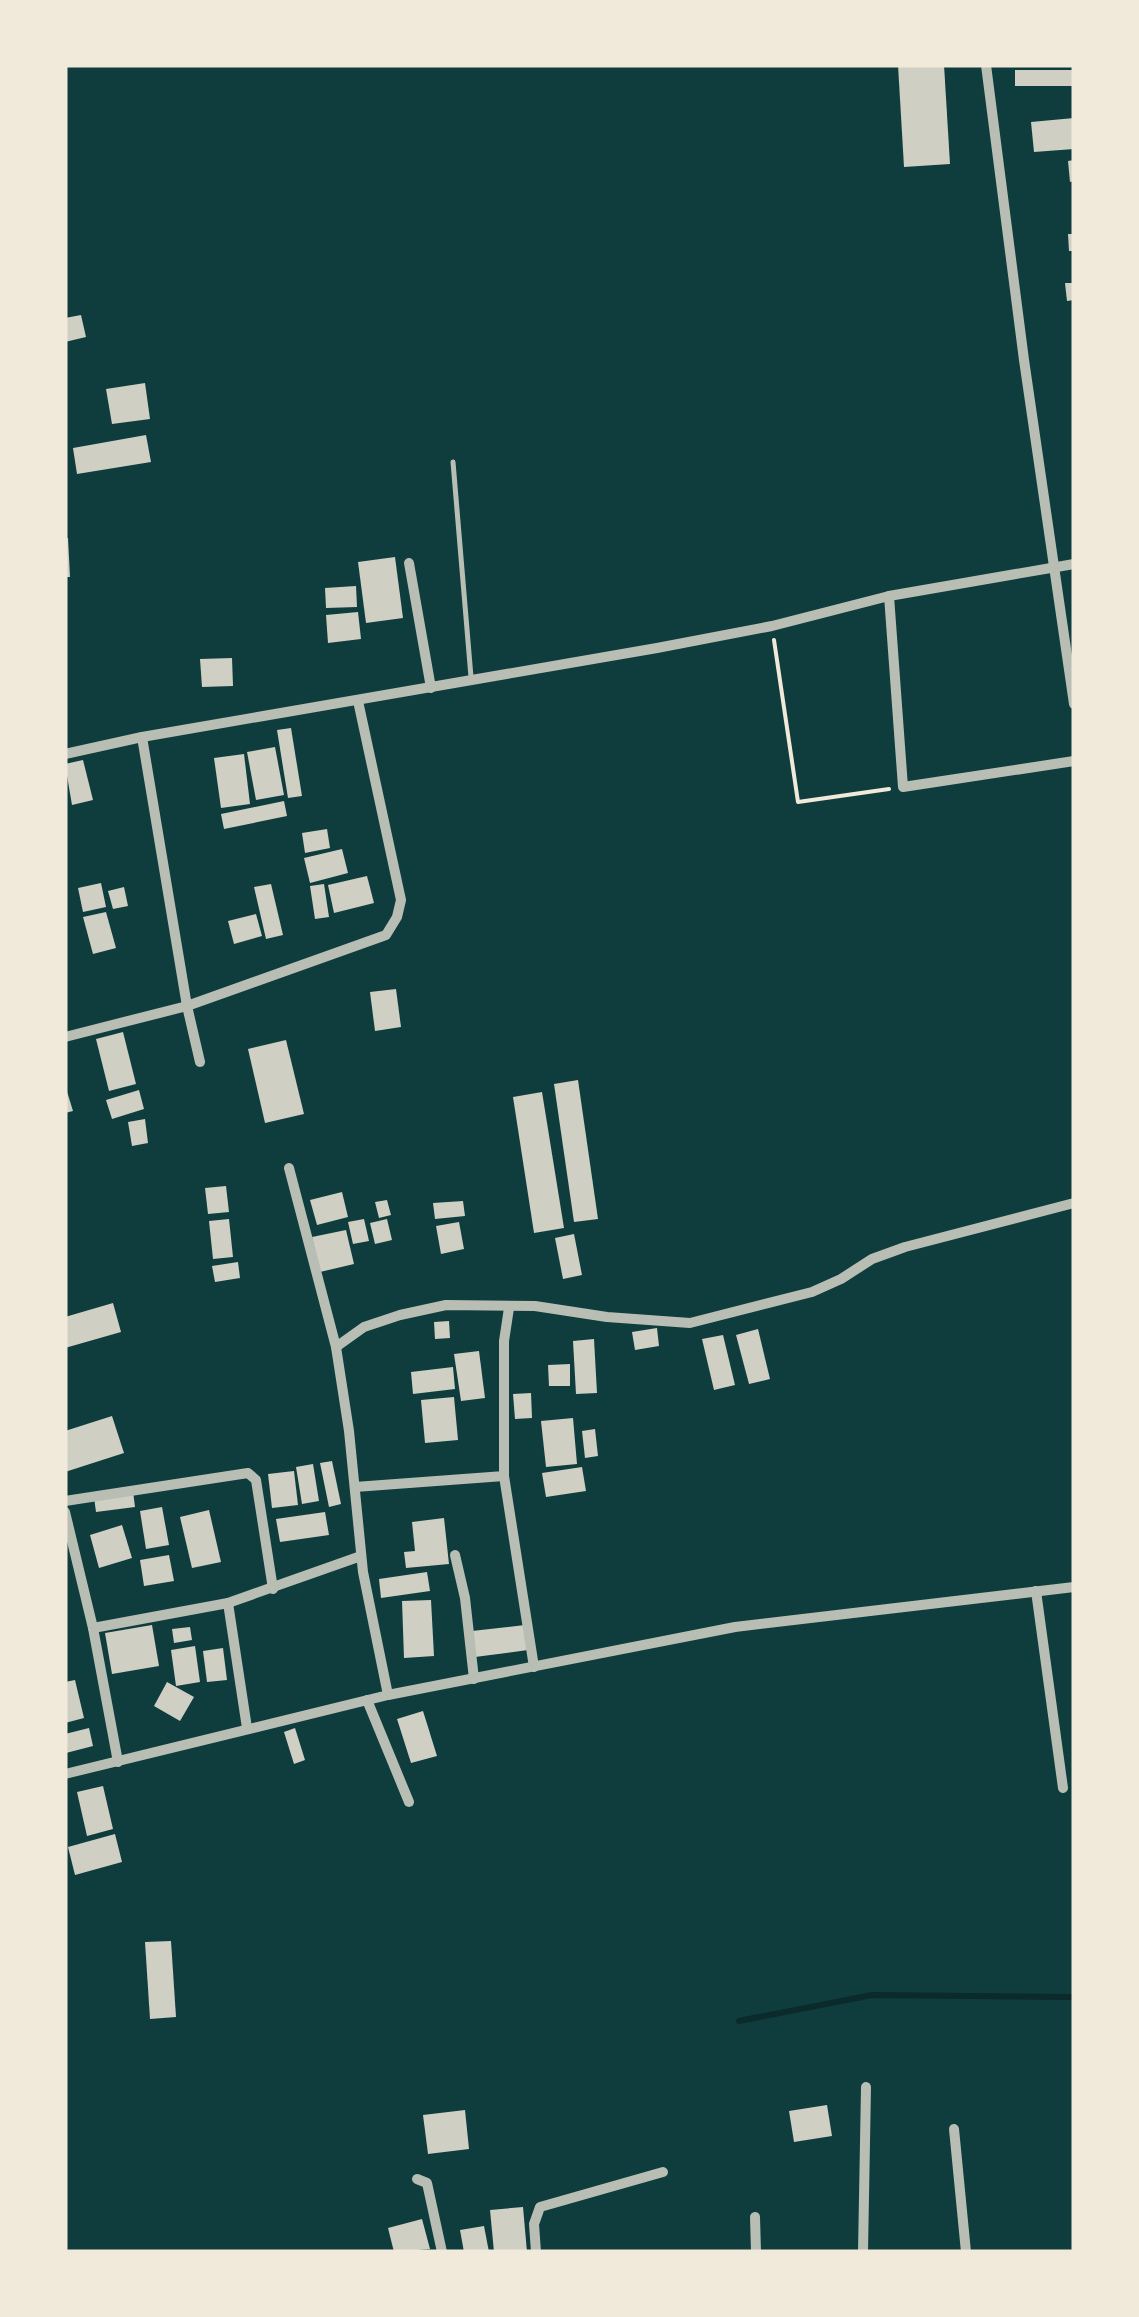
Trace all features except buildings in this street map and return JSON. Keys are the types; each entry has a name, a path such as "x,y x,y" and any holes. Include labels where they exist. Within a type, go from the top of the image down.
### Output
{"street":[{"path":"986,65 1074,704"},
{"path":"409,563 431,688"},
{"path":"65,754 142,737 772,626 889,596 1074,564"},
{"path":"889,596 903,787 1074,761"},
{"path":"65,1038 188,1006 386,934 397,918 402,900 358,701"},
{"path":"142,737 200,1062"},
{"path":"290,1168 336,1347 362,1556 388,1695"},
{"path":"336,1347 364,1327 420,1310 470,1304 535,1306 607,1318 690,1322 812,1292 906,1246 1074,1203"},
{"path":"509,1308 504,1341 504,1476 534,1668"},
{"path":"65,1501 248,1473 256,1480 273,1589"},
{"path":"355,1486 504,1476"},
{"path":"65,1512 118,1762"},
{"path":"455,1554 465,1598 474,1679"},
{"path":"92,1628 228,1603 362,1556"},
{"path":"65,1774 388,1695 735,1627 1074,1587"},
{"path":"1036,1591 1063,1788"},
{"path":"228,1603 247,1728"},
{"path":"367,1700 409,1802"},
{"path":"863,2252 866,2087"},
{"path":"954,2129 966,2252"},
{"path":"536,2252 534,2224 540,2207 663,2172"},
{"path":"417,2179 427,2183 442,2252"},
{"path":"756,2217 756,2252"}],"lane":[{"path":"454,462 471,680"}],"path":[{"path":"772,626 798,802 903,787"}],"waterway":[{"path":"739,2021 872,1995 1074,1997"}]}
